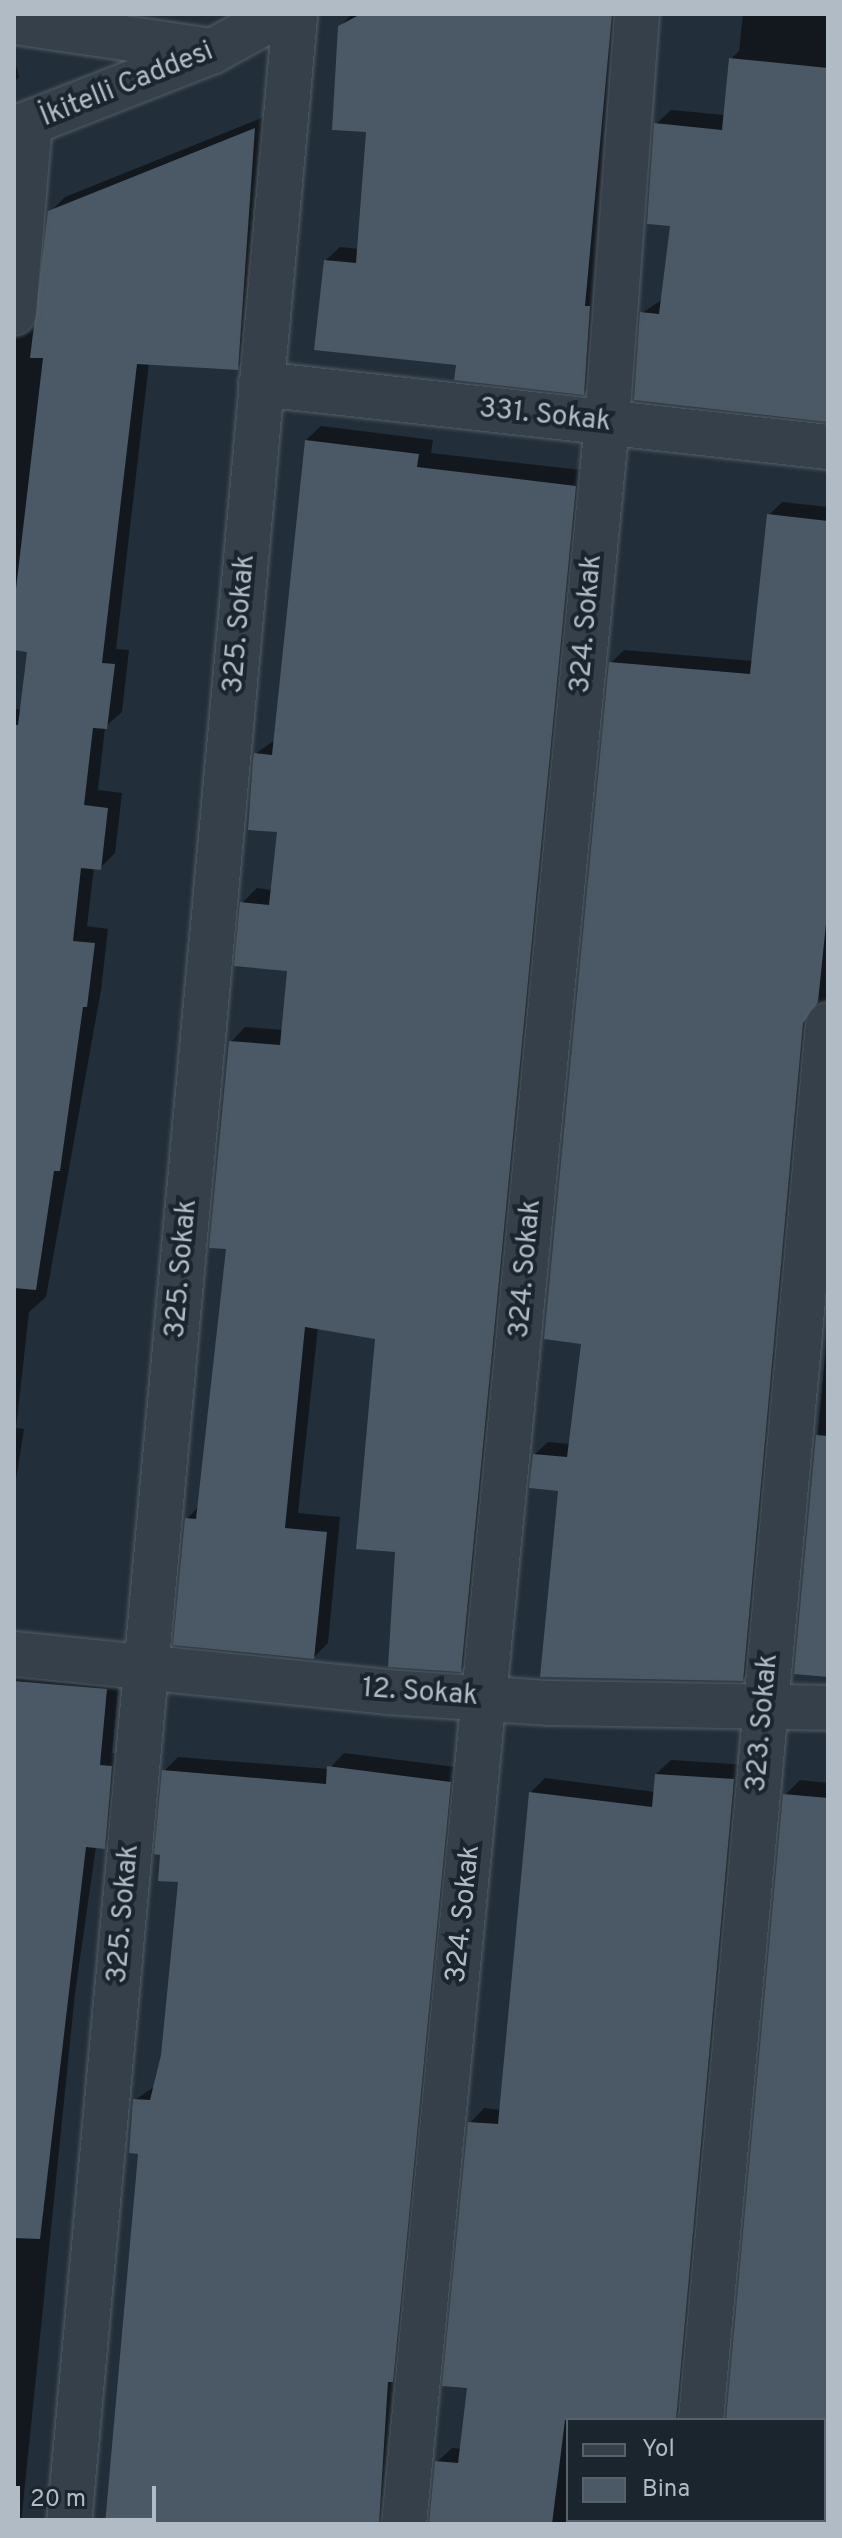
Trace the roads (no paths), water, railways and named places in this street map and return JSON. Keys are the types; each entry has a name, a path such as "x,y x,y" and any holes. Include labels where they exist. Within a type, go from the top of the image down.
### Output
{"street":[{"name":"İkitelli Caddesi","path":"22,127 213,51 280,14"},
{"name":"325. Sokak","path":"69,2524 295,14"},
{"name":"324. Sokak","path":"404,2524 607,423 637,14"},
{"path":"14,22 213,51"},
{"path":"14,313 22,127"},
{"name":"331. Sokak","path":"261,384 828,447"},
{"name":"323. Sokak","path":"701,2418 828,1025"},
{"name":"12. Sokak","path":"14,1654 485,1697 828,1708"}]}
